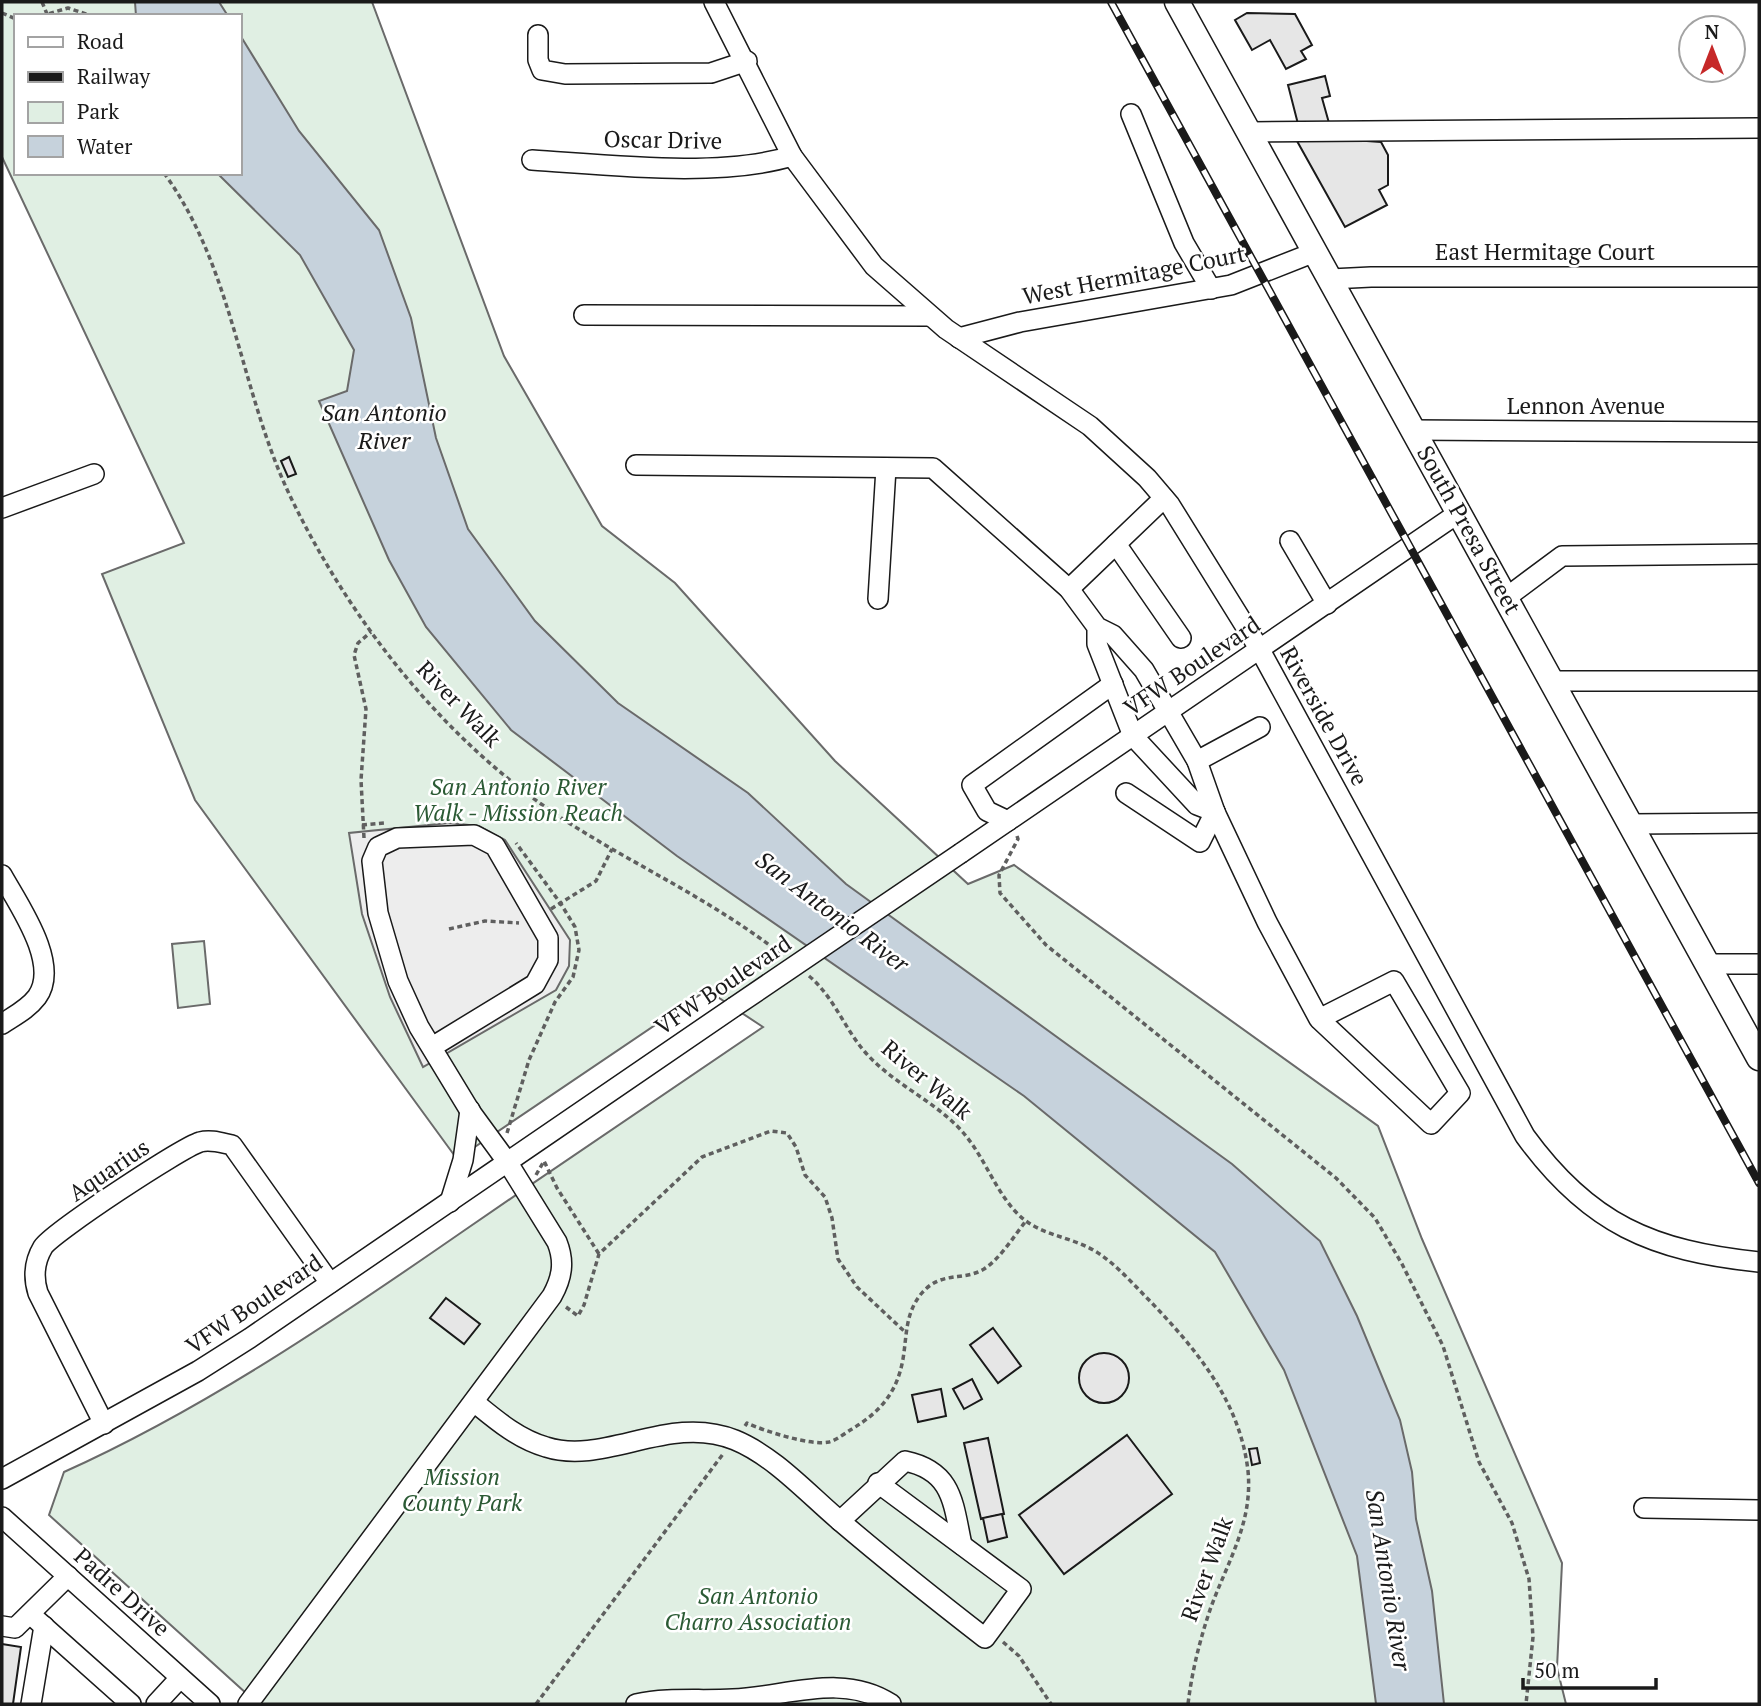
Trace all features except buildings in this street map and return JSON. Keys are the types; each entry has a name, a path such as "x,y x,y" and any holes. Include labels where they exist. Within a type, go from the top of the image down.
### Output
{"main road":[{"name":"South Presa Street","path":"1177,2 1252,132 1315,252 1554,681 1759,1058"}],"street":[{"name":"Riverside Drive","path":"714,2 747,61 792,156 874,266 929,316 1090,426 1147,478 1164,498 1214,572 1260,650 1525,1136 1550,1171 1619,1226 1675,1247 1759,1262"},
{"path":"537,35 538,60 542,70 565,74 711,73 747,61"},
{"path":"1131,114 1184,243 1212,289"},
{"path":"1252,132 1759,128"},
{"name":"Oscar Drive","path":"532,160 625,166 720,166 763,164 792,156"},
{"name":"West Hermitage Court","path":"960,338 1020,322 1212,289 1261,276 1315,252"},
{"name":"East Hermitage Court","path":"1331,279 1371,276 1759,277"},
{"path":"584,315 929,316"},
{"name":"Lennon Avenue","path":"1412,429 1759,432"},
{"path":"636,465 933,468 1069,589 1097,627 1113,635 1144,670 1200,767 1215,812 1266,922 1319,1019 1431,1124 1460,1093 1394,981 1319,1019"},
{"path":"878,599 886,468"},
{"path":"2,508 94,474"},
{"path":"1069,589 1164,498"},
{"name":"VFW Boulevard","path":"2,1479 198,1371 508,1163 1460,512"},
{"path":"1290,541 1327,604"},
{"path":"1116,544 1181,638"},
{"path":"1507,597 1562,556 1759,554"},
{"path":"1097,627 1097,644 1133,736 1197,805 1215,812"},
{"path":"1106,665 1127,652"},
{"path":"1554,681 1759,681"},
{"path":"1008,821 987,811 972,785 1113,684"},
{"path":"1179,786 1200,767 1260,727"},
{"path":"1126,793 1200,842 1215,812"},
{"path":"1632,824 1759,823"},
{"path":"248,1704 552,1296 561,1274 561,1253 508,1163 470,1110 432,1047 398,981 378,913 372,861 378,847 397,838 474,835 495,846 548,938 548,960 536,984 432,1047"},
{"path":"2,875 32,927 43,966 43,983 38,996 2,1024"},
{"path":"1709,964 1759,964"},
{"path":"450,1202 463,1160 470,1110"},
{"name":"Aquarius","path":"104,1424 38,1293 34,1279 44,1244 127,1185 198,1143 218,1141 232,1146 330,1283"},
{"path":"474,1402 509,1430 547,1448 578,1451 687,1430 734,1440 767,1460 985,1638 1021,1589 878,1483"},
{"path":"840,1521 878,1483 905,1461 925,1466 942,1479 952,1499 962,1545"},
{"path":"1644,1508 1759,1510"},
{"name":"Padre Drive","path":"2,1517 210,1704"},
{"path":"31,1704 37,1620 68,1576"},
{"path":"2,1626 15,1628 37,1620"},
{"path":"37,1620 131,1704"},
{"path":"156,1704 180,1678"},
{"path":"636,1704 672,1698 751,1698 836,1688 859,1690 880,1702"}],"path":[{"path":"48,14 68,8 86,14"},
{"name":"River Walk","path":"165,175 187,208 213,261 251,397 281,477 324,561 371,632 448,722 524,790 612,849 716,907 785,958"},
{"path":"371,632 358,643 354,655 366,709 360,780 362,825 372,861"},
{"path":"1008,821 1018,839 999,875 1000,893 1046,945 1336,1178 1375,1218 1402,1264 1443,1346 1479,1462 1512,1523 1529,1579 1532,1637 1526,1704"},
{"path":"362,825 388,823"},
{"path":"509,837 561,904 575,927 579,950 573,976 555,1002 529,1059 509,1132"},
{"name":"River Walk","path":"804,973 827,994 852,1035 874,1062 961,1130 983,1159 1015,1211 1040,1230 1086,1246 1119,1269 1192,1346 1224,1397 1235,1423 1247,1469 1247,1512 1238,1546 1202,1634 1188,1704"},
{"path":"552,1296 578,1317 598,1254 702,1157 771,1131 787,1133 796,1147 805,1175 825,1198 832,1218 838,1259 857,1287 904,1331"},
{"path":"538,1173 544,1161 557,1188 598,1254"},
{"path":"990,1631 1019,1656 1048,1695 1051,1704"}],"green space":[{"name":"San Antonio River Walk - Mission Reach","path":"2,2 372,2 504,356 602,526 675,583 835,761 968,884 1014,865 1378,1126 1422,1239 1562,1563 1557,1668 1566,1704 258,1704 49,1515 64,1472 218,1392 317,1330 763,1027 707,990 457,1159 195,800 102,574 184,543 2,157"},
{"path":"204,941 210,1004 178,1008 172,944"}],"shaded area":[{"path":"449,823 479,826 505,840 570,940 569,966 556,990 423,1067 390,997 362,914 349,833"}],"water":[{"path":"135,2 219,2 227,14 136,14"},
{"name":"San Antonio River","path":"242,38 299,131 379,230 411,318 436,438 468,529 535,621 618,703 748,793 846,884 1232,1164 1320,1241 1357,1316 1400,1420 1412,1472 1416,1519 1432,1591 1444,1704 1376,1704 1357,1556 1284,1370 1215,1252 1024,1096 677,856 511,730 426,627 389,560 319,401 347,391 354,350 300,255 219,175 242,175"}],"railway":[{"path":"1111,2 1759,1183"}],"park label":[{"name":"Mission County Park","path":"462,1490"},
{"name":"San Antonio Charro Association","path":"758,1609"}]}
